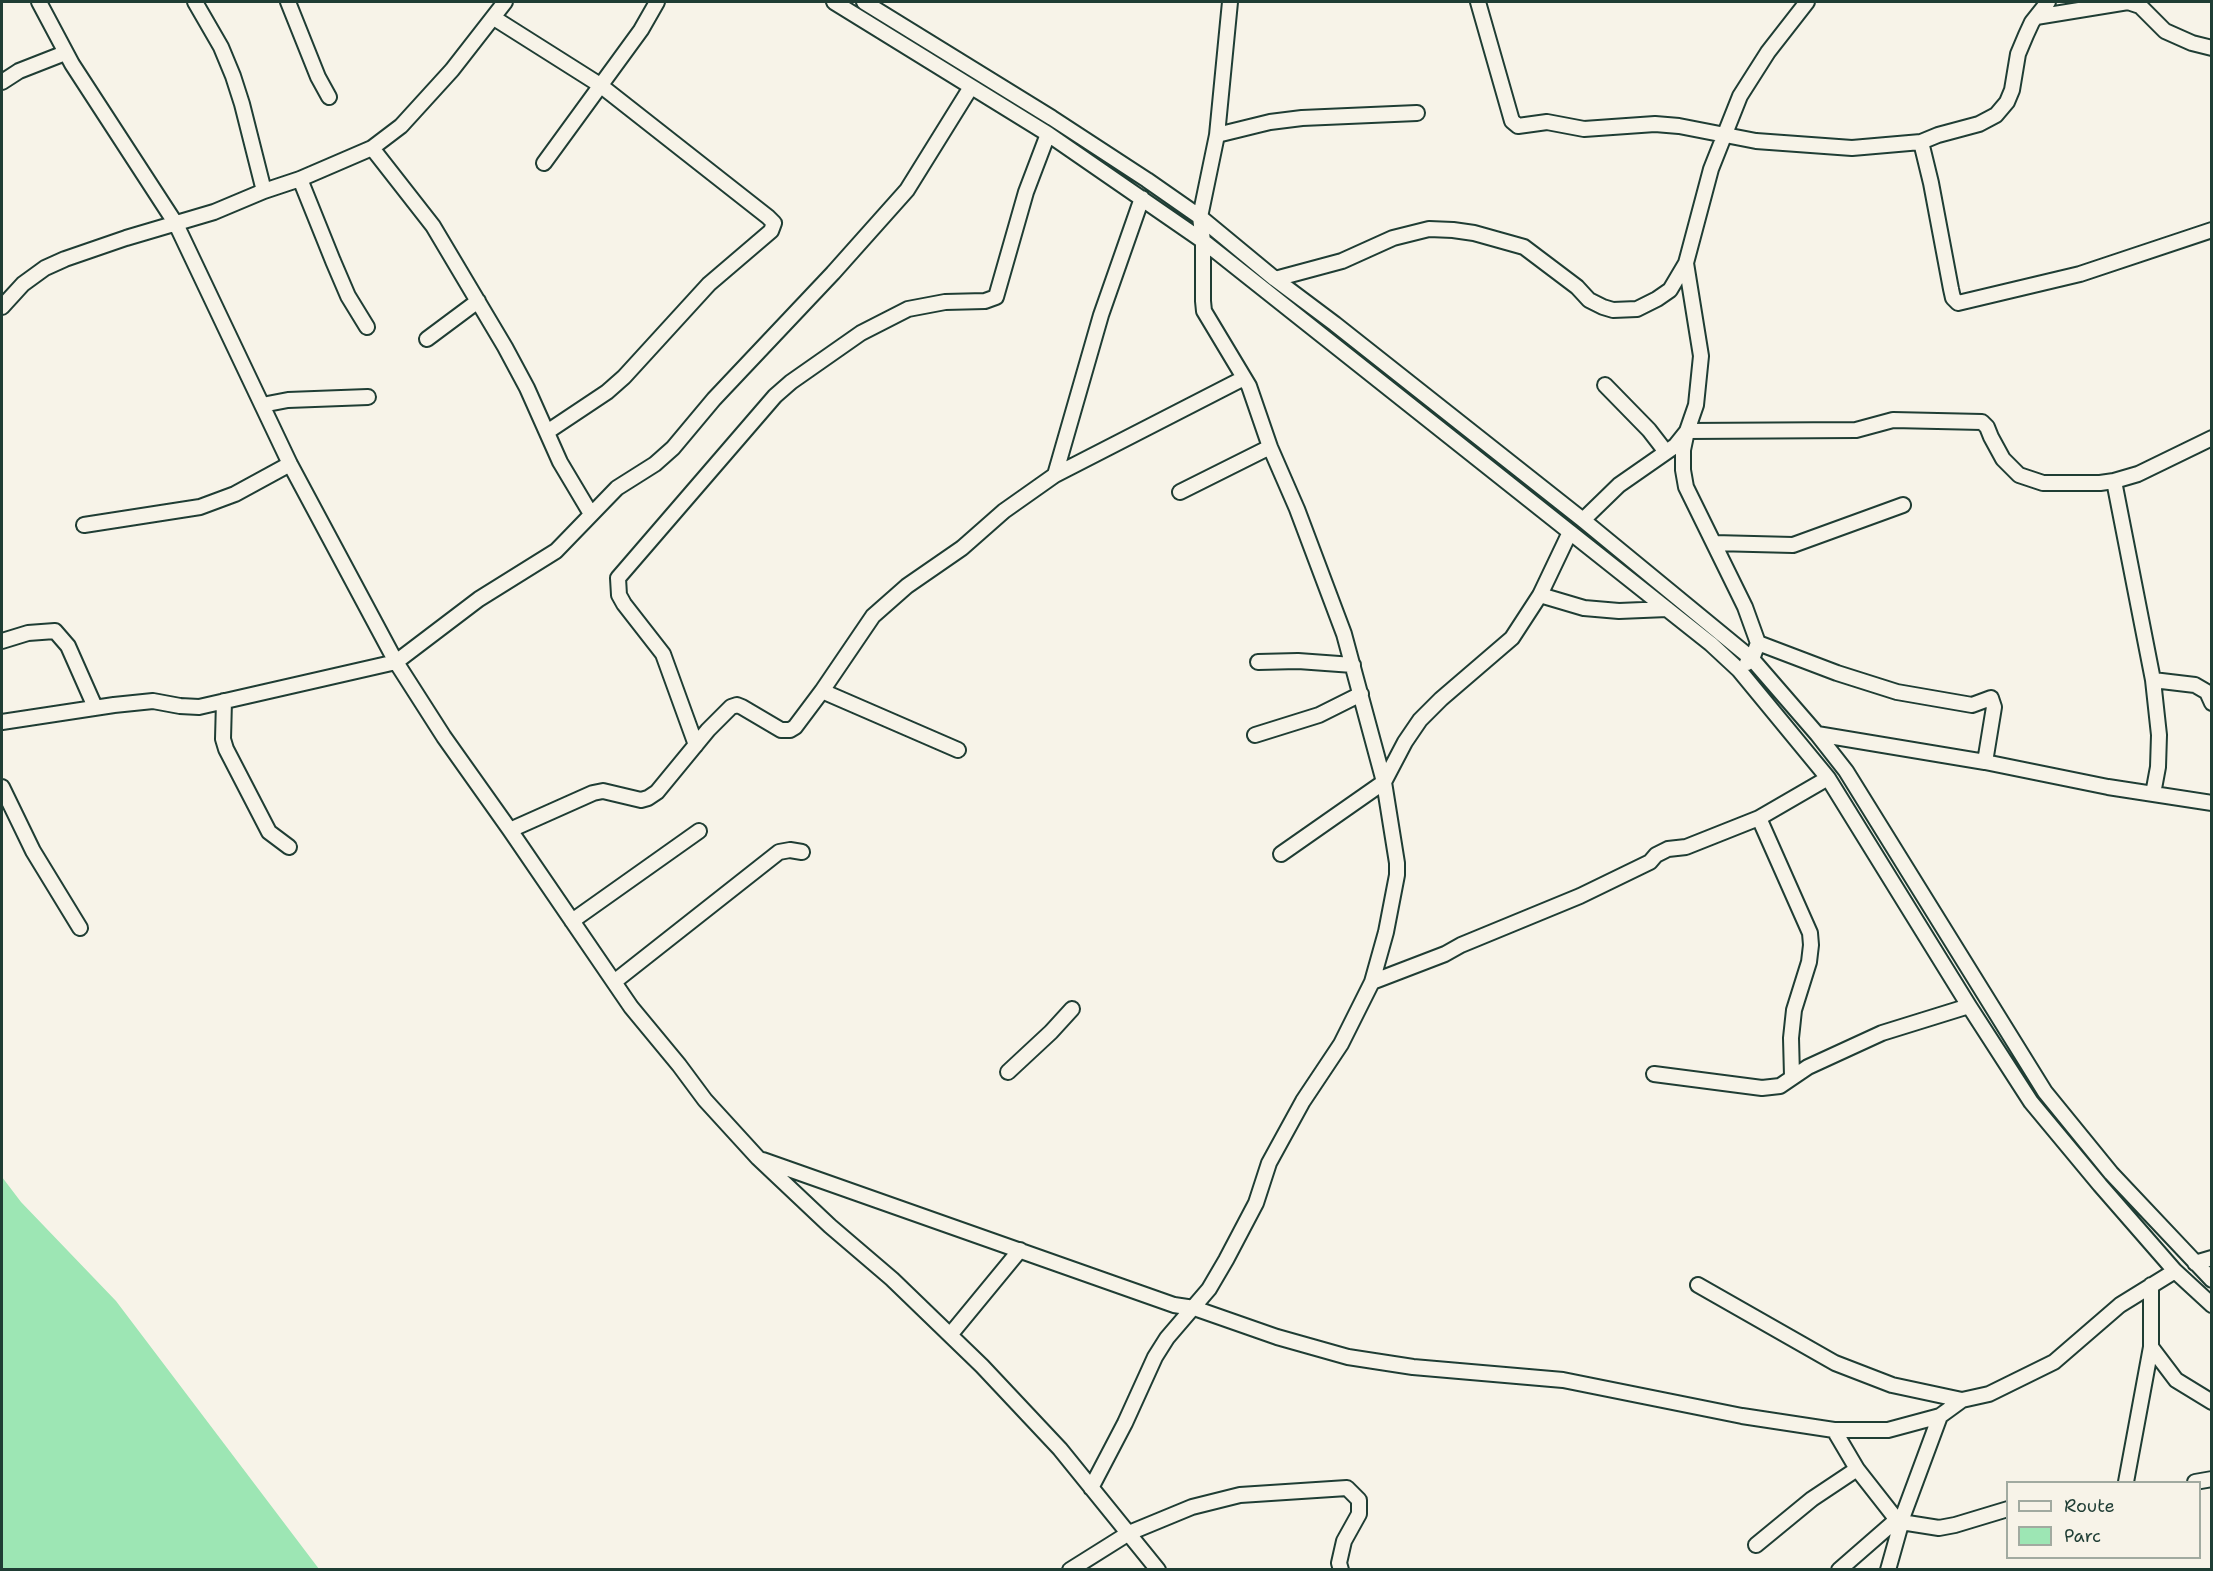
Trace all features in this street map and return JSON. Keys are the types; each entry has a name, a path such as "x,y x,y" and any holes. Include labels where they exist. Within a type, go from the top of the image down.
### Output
{"street":[{"path":"39,2 65,53 176,224 290,464 396,662 444,737 631,1007 705,1100 758,1158 830,1226 892,1279 982,1366 1060,1449 1158,1569"},
{"path":"195,2 221,47 233,76 264,191"},
{"path":"288,2 329,97"},
{"path":"2,307 23,284 45,268 94,249 214,212 372,148 401,126 452,70 505,2"},
{"path":"544,163 641,30 657,2"},
{"path":"834,2 1048,134 1203,241 1711,644 1739,670 1828,778 2031,1102 2175,1271 2211,1305"},
{"path":"864,2 1052,118 1200,217 1275,279 1583,520 1752,659 1846,771 2045,1092 2111,1173 2211,1280"},
{"path":"1091,1488 1125,1424 1155,1357 1167,1338 1209,1289 1226,1260 1256,1203 1269,1163 1303,1101 1341,1044 1372,982 1386,932 1397,875 1384,782 1344,634 1297,509 1269,447 1249,386 1204,311 1201,290 1203,241 1200,217 1217,135 1230,2"},
{"path":"1478,2 1512,121 1518,126 1547,122 1584,129 1655,124 1679,126 1756,141 1852,148 1921,142 1979,124 1996,115 2007,102 2012,90 2018,54 2029,28 2048,2"},
{"path":"1275,279 1342,261 1393,238 1429,229 1453,230 1474,233 1524,247 1589,300 1613,310 1637,309 1670,290 1686,263 1708,180 1740,96 1807,2"},
{"path":"2036,17 2128,2 2140,6 2165,32 2211,48"},
{"path":"494,18 600,85 773,221 774,226 708,284 624,377 607,392 547,432"},
{"path":"2,82 19,71 65,53"},
{"path":"2,722 95,707 153,701 180,706 200,706 396,662 479,599 556,551 617,488 655,464 673,448 714,399 907,190 971,87"},
{"path":"1217,135 1270,122 1302,118 1418,113"},
{"path":"696,745 663,654 624,604 617,586 618,578 767,404 791,382 861,333 908,309 945,302 985,301 996,297 1026,192 1048,134"},
{"path":"1921,142 1951,290 1953,298 1958,303 2080,274 2211,230"},
{"path":"372,148 433,226 478,301 527,388 560,462 591,514"},
{"path":"300,179 336,270 348,296 367,327"},
{"path":"1055,475 1101,315 1142,198"},
{"path":"1686,263 1701,356 1696,405 1687,431 1683,460 1686,488 1746,607 1758,643 1752,659 1739,670"},
{"path":"427,339 478,301"},
{"path":"510,830 593,793 603,791 641,800 648,798 657,792 731,707 737,705 781,730 790,730 795,727 873,616 893,597 962,548 1005,511 1055,475 1244,378"},
{"path":"1605,385 1649,430 1666,452"},
{"path":"262,405 288,400 368,398"},
{"path":"1687,431 1856,430 1893,420 1982,422 1987,427 2003,459 2019,475 2043,483 2114,481 2138,474 2211,438"},
{"path":"1583,520 1619,485 1675,446 1687,431"},
{"path":"1180,492 1269,447"},
{"path":"84,525 200,507 235,494 290,464"},
{"path":"2114,481 2153,680 2159,735 2158,767 2152,794"},
{"path":"1714,543 1793,545 1903,505"},
{"path":"1281,854 1384,782 1405,742 1420,720 1512,638 1540,595 1570,532"},
{"path":"1540,595 1584,608 1619,611 1667,609"},
{"path":"2,641 28,633 56,631 68,646 95,707"},
{"path":"1758,643 1837,673 1897,692 1972,705 1991,698 1994,708 1985,762"},
{"path":"1258,662 1353,665"},
{"path":"2153,680 2195,685 2207,692 2211,703"},
{"path":"822,691 958,750"},
{"path":"1255,735 1319,715 1361,694"},
{"path":"224,701 226,749 269,832 289,847"},
{"path":"1817,734 1985,762 2108,787 2211,802"},
{"path":"1372,982 1445,954 1461,945 1580,896 1650,862 1656,855 1668,849 1686,847 1760,818 1828,778"},
{"path":"2,787 33,851 80,928"},
{"path":"1760,818 1810,933 1809,962 1794,1010 1791,1038 1792,1076"},
{"path":"572,921 699,831"},
{"path":"614,982 779,852 790,850 802,852"},
{"path":"1654,1074 1762,1088 1780,1086 1792,1076 1882,1033 1969,1006"},
{"path":"1008,1072 1072,1009"},
{"path":"758,1158 1174,1305 1194,1308 1277,1337 1348,1357 1413,1367 1563,1380 1742,1416 1834,1430 1888,1430 1940,1416 1962,1400 1989,1394 2054,1362 2120,1305 2175,1271"},
{"path":"950,1335 1020,1250"},
{"path":"2195,1263 2211,1258"},
{"path":"1698,1285 1835,1363 1892,1385 1962,1400"},
{"path":"2126,1481 2151,1347 2151,1285"},
{"path":"2151,1347 2176,1380 2211,1402"},
{"path":"1888,1569 1901,1519 1940,1416"},
{"path":"1834,1430 1857,1469 1901,1519 1939,1528 2006,1509"},
{"path":"1756,1545 1812,1499 1857,1469"},
{"path":"1070,1569 1129,1533 1192,1507 1240,1496 1347,1488 1359,1500 1359,1514 1344,1540 1341,1569"},
{"path":"1839,1569 1901,1519"}],"green space":[{"path":"2,1177 21,1202 116,1301 319,1569 2,1569"}]}
